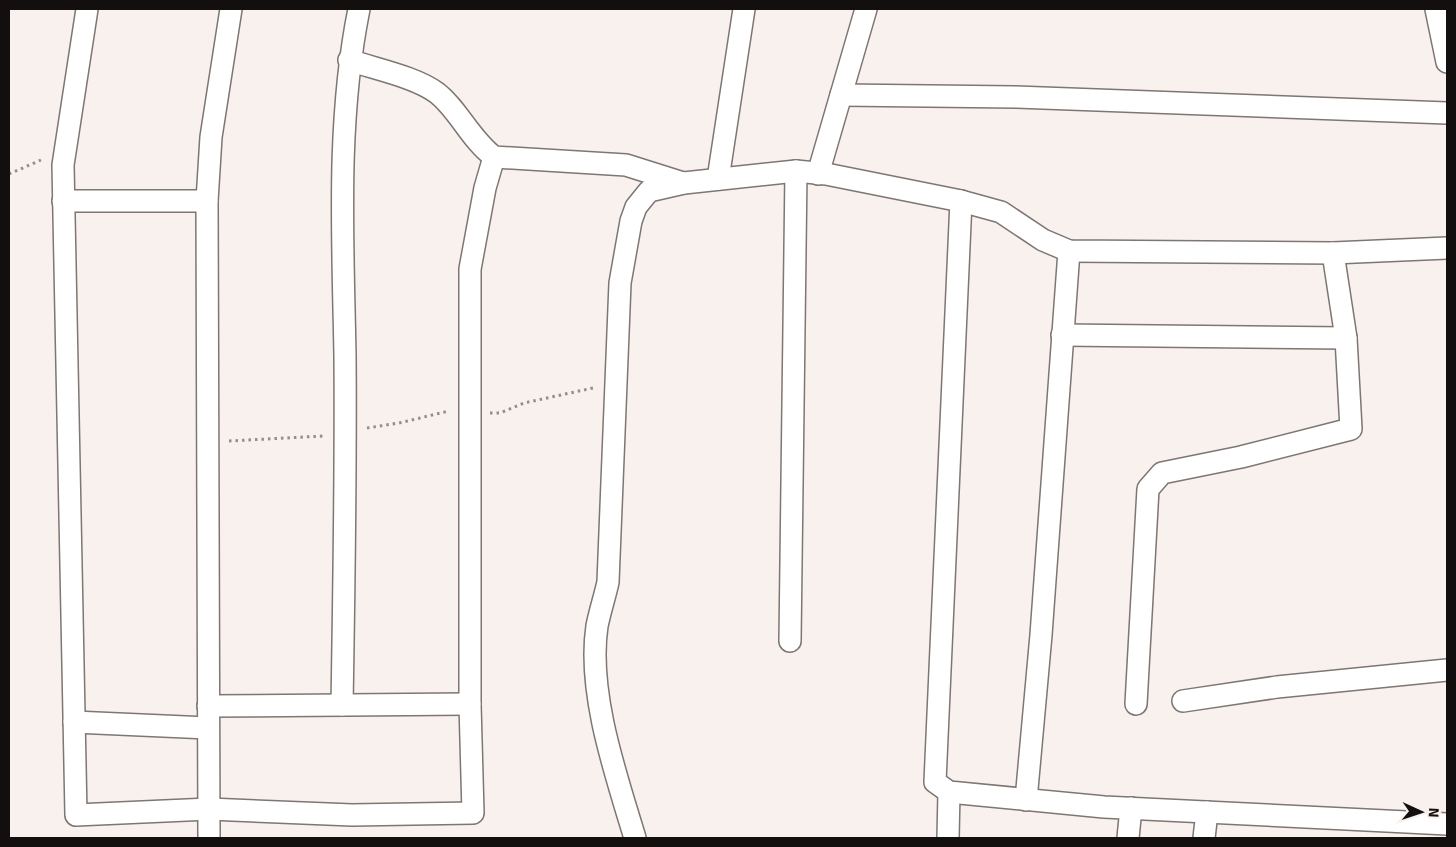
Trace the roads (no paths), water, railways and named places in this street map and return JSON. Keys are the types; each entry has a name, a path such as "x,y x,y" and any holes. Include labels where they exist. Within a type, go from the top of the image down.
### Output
{"street":[{"path":"88,9 63,165 76,815 209,809 352,814 473,813 470,704 470,269 482,201 494,157"},
{"path":"209,838 207,201 211,137 231,9"},
{"path":"342,705 346,435 342,179 349,60 360,9"},
{"path":"718,179 744,9"},
{"path":"818,174 866,9"},
{"path":"1436,9 1447,62"},
{"path":"349,60 419,84 437,93 482,148 494,157 626,165 684,183"},
{"path":"841,95 1025,98 1447,113"},
{"path":"790,641 796,171"},
{"path":"635,838 604,729 596,667 598,626 608,582 620,283 636,207 649,191 684,183 796,171 961,201 1001,212 1043,240 1069,251 1333,253 1447,248"},
{"path":"63,201 207,201"},
{"path":"961,201 935,782 949,792 1026,800 1207,812 1406,830 1447,824"},
{"path":"1026,800 1041,636 1069,251"},
{"path":"1136,704 1148,489 1162,473 1241,457 1351,430 1346,338 1333,253"},
{"path":"1062,335 1346,338"},
{"path":"1183,701 1278,687 1447,670"},
{"path":"208,706 470,704"},
{"path":"74,722 208,728"},
{"path":"948,838 949,792"},
{"path":"1128,838 1131,808"},
{"path":"1204,838 1207,812"}]}
